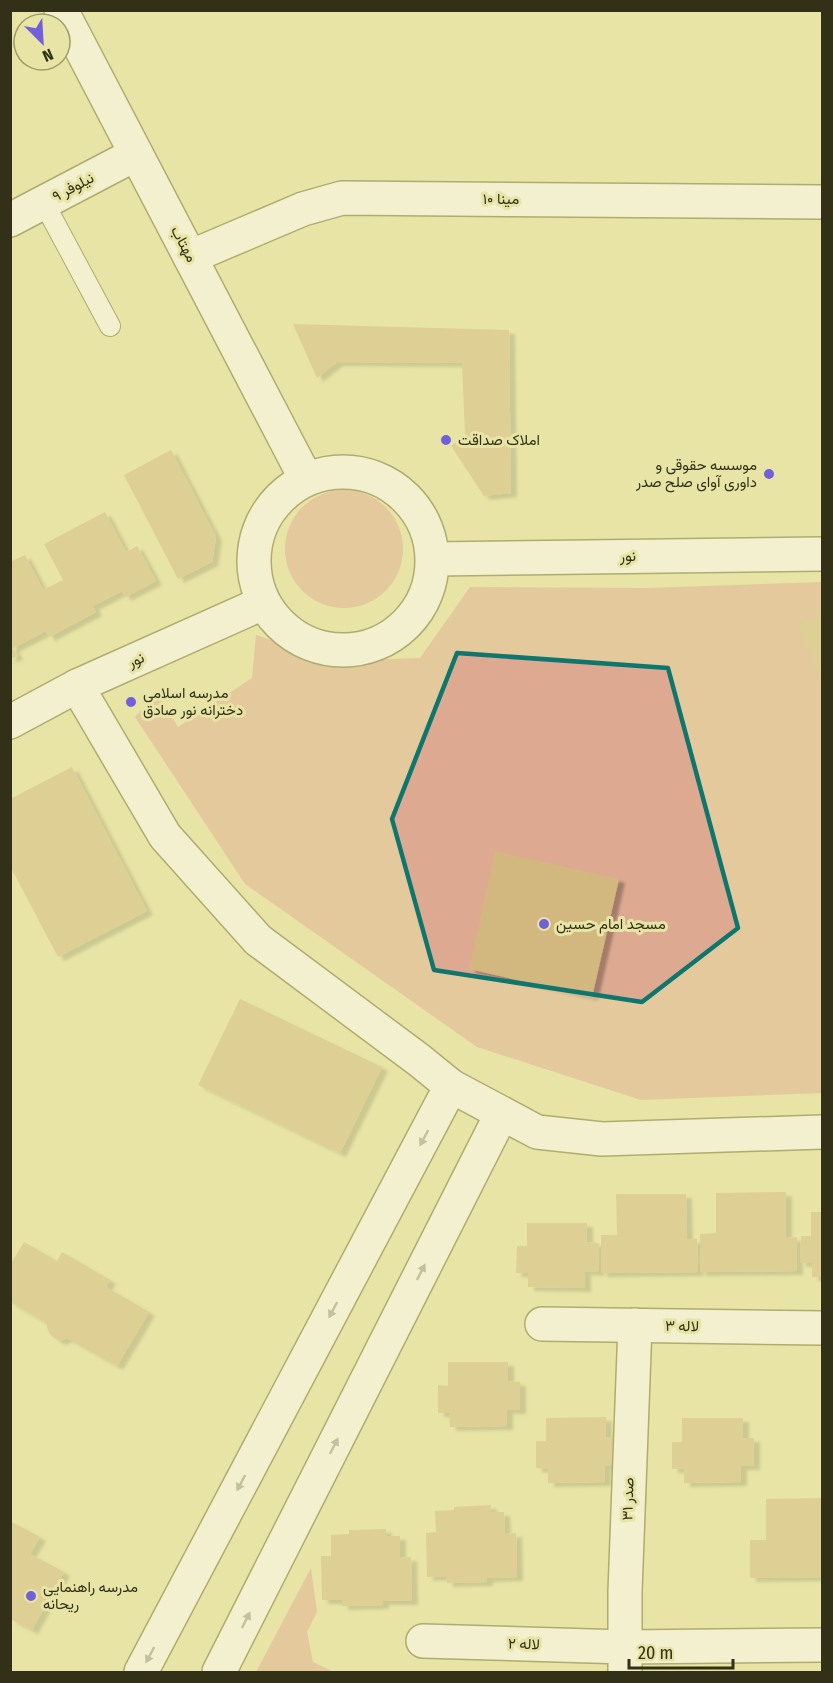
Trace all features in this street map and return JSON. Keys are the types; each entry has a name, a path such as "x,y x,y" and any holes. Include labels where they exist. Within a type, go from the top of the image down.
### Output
{"street":[{"name":"مهتاب","path":"72,26 136,154 306,479"},
{"name":"نیلوفر ۹","path":"10,220 136,154"},
{"name":"مینا ۱۰","path":"190,257 303,209 342,198 822,202"},
{"path":"350,471 377,478 403,494 424,521 433,559 429,588 415,614 389,638 361,649 326,649 295,637 263,603 253,564 258,531 275,502 306,479 350,471"},
{"name":"نور","path":"433,559 822,554"},
{"name":"نور","path":"10,722 77,686 263,603"},
{"path":"77,686 165,836 258,940 451,1086 537,1132 602,1138 822,1132"},
{"path":"141,1672 451,1086"},
{"path":"219,1672 501,1114"},
{"name":"لاله ۳","path":"542,1324 822,1328"},
{"name":"صدر ۳۱","path":"625,1660 625,1592 635,1325"},
{"name":"لاله ۲","path":"423,1641 625,1660 822,1645"}],"lane":[{"path":"44,202 110,326"}],"highlighted area":[{"path":"457,653 668,668 738,928 642,1002 434,970 392,819"}],"shaded area":[{"path":"344,490 367,495 386,507 398,526 403,549 398,572 386,591 367,603 344,608 321,603 302,591 290,572 285,549 290,526 302,507 321,495"},
{"path":"822,582 822,1093 641,1100 477,1047 245,884 135,717 157,693 178,727 252,678 256,635 333,661 420,658 470,587 646,588"},
{"path":"311,1568 317,1612 307,1632 313,1662 334,1672 256,1672"}],"building":[{"path":"293,324 509,330 511,493 484,496 451,446 465,435 462,363 337,362 317,378"},
{"path":"171,450 216,537 212,562 178,579 124,475"},
{"path":"105,512 126,552 137,546 156,581 125,597 122,591 93,606 96,612 49,637 46,631 13,648 17,656 10,659 10,562 25,555 43,590 63,580 44,544"},
{"path":"822,614 822,681 798,625"},
{"path":"72,767 147,911 58,957 10,866 10,799"},
{"name":"مسجد امام‌ حسین","path":"495,851 619,879 592,997 469,969"},
{"path":"240,999 382,1067 340,1153 198,1085"},
{"path":"786,1192 786,1238 797,1237 797,1271 700,1272 700,1234 716,1233 716,1193"},
{"path":"616,1194 686,1194 687,1239 697,1239 698,1272 601,1273 601,1235 617,1235"},
{"path":"811,1212 822,1212 822,1277 812,1277 812,1263 800,1263 801,1236 811,1236"},
{"path":"527,1223 587,1223 587,1242 599,1243 598,1272 585,1271 585,1288 528,1287 528,1273 516,1273 517,1246 527,1246"},
{"path":"24,1242 57,1261 62,1252 110,1280 106,1287 149,1312 117,1366 67,1338 60,1341 54,1338 49,1333 46,1323 10,1302 10,1265"},
{"path":"448,1362 508,1362 508,1381 520,1382 520,1410 507,1410 507,1426 450,1427 449,1413 438,1413 438,1385 448,1386"},
{"path":"606,1417 606,1437 618,1437 618,1466 605,1466 605,1482 548,1483 548,1469 536,1468 536,1441 546,1441 546,1418"},
{"path":"682,1418 743,1418 743,1438 754,1438 754,1466 741,1466 741,1482 684,1483 684,1469 672,1469 672,1442 682,1442"},
{"path":"822,1498 822,1577 750,1578 750,1540 766,1540 766,1499"},
{"path":"491,1505 491,1512 504,1512 505,1534 516,1533 517,1577 487,1578 487,1582 447,1583 446,1576 427,1577 426,1533 436,1532 435,1511 454,1510 454,1507"},
{"name":"مدرسه راهنمایی ریحانه","path":"10,1521 40,1537 30,1554 64,1572 32,1630 10,1619"},
{"path":"386,1529 386,1536 400,1536 400,1558 411,1557 412,1601 383,1601 383,1605 342,1606 342,1600 322,1600 321,1556 331,1556 331,1535 349,1534 349,1530"}],"place":[{"name":"املاک صداقت","path":"446,440"},
{"name":"موسسه حقوقی و داوری آوای صلح صدر","path":"769,474"},
{"name":"مدرسه اسلامی دخترانه نور صادق","path":"131,702"},
{"name":"مسجد امام‌ حسین","path":"544,924"},
{"name":"مدرسه راهنمایی ریحانه","path":"31,1596"}]}
